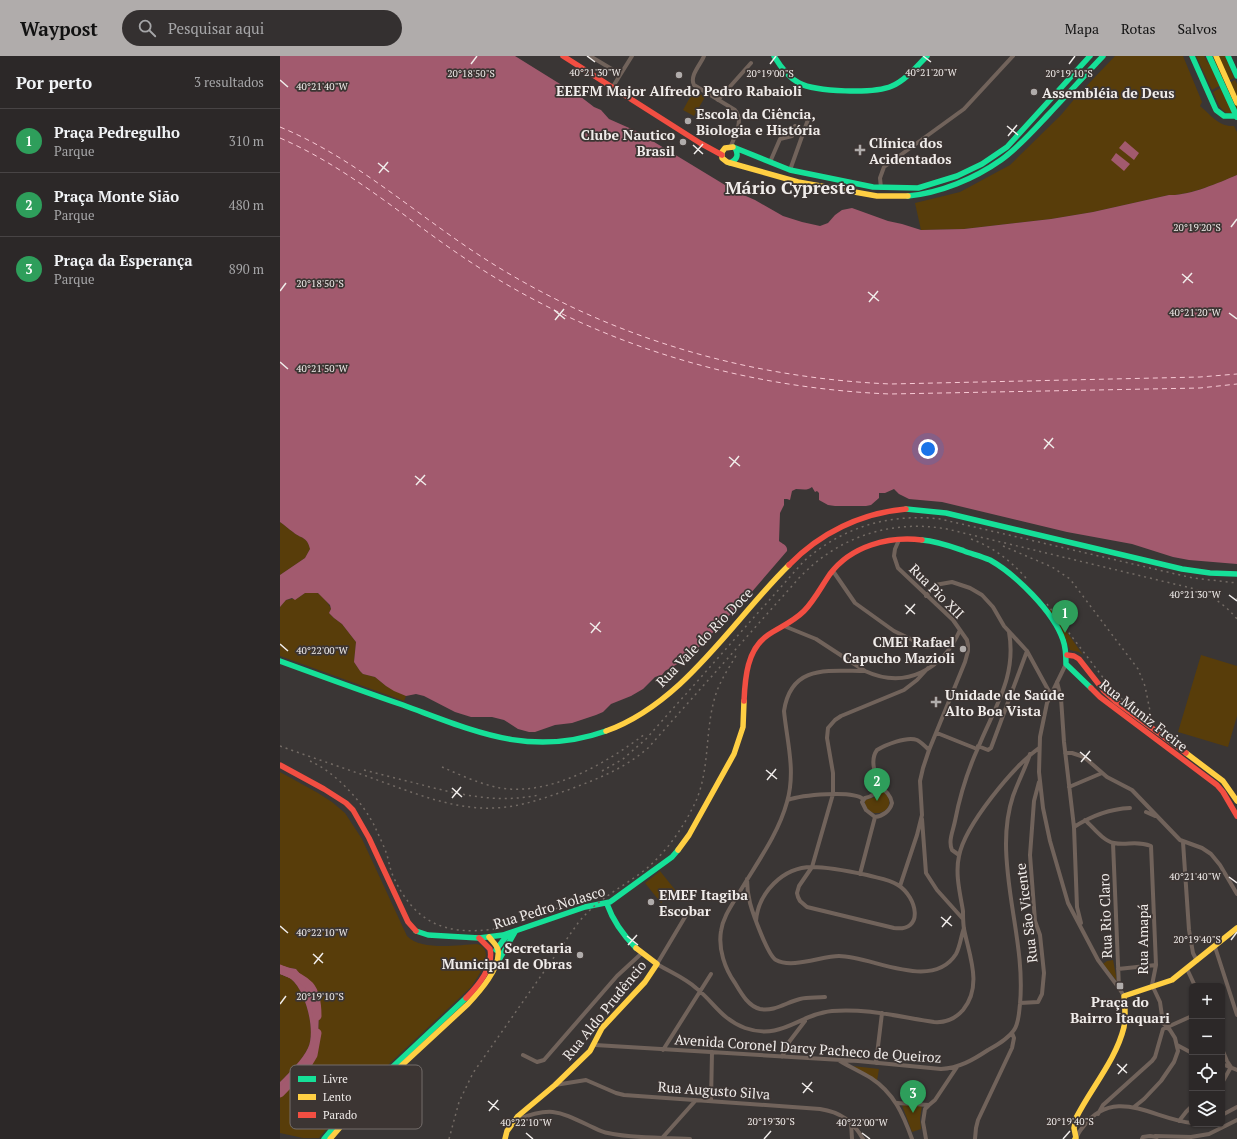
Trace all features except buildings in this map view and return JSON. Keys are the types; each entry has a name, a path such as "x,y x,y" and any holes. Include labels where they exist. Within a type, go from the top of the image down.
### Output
{"street":[{"path":"563,56 700,143 722,155 724,160 730,163 798,182 877,196 895,197 932,192 949,187 979,173 1001,160 1061,87 1090,56"},
{"path":"590,56 620,74"},
{"path":"612,88 632,56"},
{"path":"704,56 693,76 692,82 694,85 735,110 739,116 733,147"},
{"path":"774,56 792,78 803,85 824,88 880,90 892,87 927,56"},
{"path":"881,188 880,178 884,167 964,109 1013,56"},
{"path":"722,155 722,151 726,148 733,147 790,170 873,188 918,188 946,180 982,164 1009,149 1030,134 1103,56"},
{"path":"1192,56 1216,110 1224,116 1237,117 1209,56"},
{"path":"1216,56 1237,103"},
{"path":"1228,56 1237,76"},
{"path":"718,100 751,63"},
{"path":"1061,87 1067,94"},
{"path":"790,170 810,114"},
{"path":"770,162 780,139 792,136 795,126"},
{"path":"730,163 738,157 738,152 733,147"},
{"path":"839,189 841,181"},
{"name":"Rua Vale do Rio Doce","path":"280,661 454,724 499,737 526,742 547,743 607,731 636,717 671,691 706,656 787,567 815,542 852,522 876,514 920,509 946,512 1182,569 1210,573 1237,574"},
{"name":"Rua Pedro Nolasco","path":"280,765 324,789 352,810 369,838 405,916 414,929 428,935 480,938 489,937 515,932 585,907 607,904 672,857 695,827 738,744 743,728 745,677 750,659 764,638 784,626 808,606 840,562 865,547 899,540 919,539 939,543 985,558 996,564 1022,585 1046,611 1063,638 1067,655"},
{"name":"Rua Pio XII","path":"899,540 894,556 898,568 953,620 967,640 967,657 929,750 920,781 922,815 900,886"},
{"path":"833,572 852,600 860,607 894,631 926,646"},
{"path":"926,596 935,585 946,582 952,582 970,588 982,595 988,601 1009,632 1027,651 1050,695"},
{"path":"784,626 816,639 865,671 878,676 899,678 912,676 928,668 939,660 950,650 960,630"},
{"path":"959,855 952,850 950,842 964,783 1007,682 1011,651 1009,632"},
{"path":"937,733 978,748 988,750 991,748 1027,651"},
{"path":"1067,655 1066,664 1050,695 1044,715 1039,748 1040,780 1046,824 1065,894 1098,960 1124,996 1125,1011 1124,1027 1116,1047 1076,1118 1074,1128 1076,1139"},
{"name":"Rua Muniz Freire","path":"1067,655 1074,656 1079,659 1104,691 1115,701 1223,780 1237,801"},
{"name":"Rua Muniz Freire","path":"1066,664 1100,697 1217,786 1223,792 1237,816"},
{"path":"756,921 759,906 770,888 794,870 812,867 860,874 893,882 900,886 912,899 915,909 914,917 910,925 905,929 900,929 816,909 803,904 798,897 798,890 812,867 833,794 833,773 827,738 828,728 836,720 849,712 904,690 917,680 928,668"},
{"path":"825,997 801,999 775,1008 756,1008 749,1002 732,980 722,953 720,937 728,912 779,826 788,800 791,768 784,711 791,690 800,680 812,673 821,671 865,671"},
{"path":"1057,682 1061,698 1074,827 1077,907 1083,929"},
{"path":"863,800 876,792 877,785 873,764 877,750 902,740 912,739 921,743 929,750"},
{"path":"607,904 609,914 617,926 627,939 642,953 657,964 689,982 700,991 725,1017 742,1027 755,1030 778,1030 824,1012 833,1011 882,1013 942,1023 956,1016 962,1011 970,1000 974,986 973,967 964,928 958,884 959,855 965,839 986,805 1018,766 1030,754 1039,748"},
{"path":"1175,755 1179,748"},
{"path":"1066,753 1072,753 1084,757 1102,773 1132,790 1176,837 1183,842 1197,846 1211,854 1237,894"},
{"path":"975,1139 978,1120 1012,1048 1014,1038 1012,1033 1016,1025 1020,1003 1020,952 1008,871 1006,839 1008,817 1013,798 1030,754"},
{"path":"1069,787 1102,773"},
{"name":"Rua São Vicente","path":"1020,1003 1038,1002 1042,994 1044,980 1040,935 1035,921 1030,855 1034,801 1040,780"},
{"path":"788,800 833,794 857,796 863,800 866,810 875,817 882,816 888,811 892,803 890,796 877,785"},
{"path":"1074,827 1085,820 1106,811 1130,808"},
{"path":"1146,812 1157,817"},
{"path":"922,815 926,873 937,890 963,919"},
{"path":"860,874 875,817"},
{"path":"1085,820 1102,836 1113,843"},
{"path":"1183,842 1189,930 1193,953 1197,961"},
{"name":"Rua Amapá","path":"1113,843 1143,843 1151,846 1156,965 1153,988 1160,1002 1163,1023 1175,1038 1177,1045"},
{"name":"Rua Rio Claro","path":"1113,843 1119,988"},
{"path":"747,879 750,903 756,921 769,952 778,961 794,963 845,956 891,968 921,972 936,969 952,958 958,949 964,928"},
{"path":"657,964 691,908"},
{"path":"1124,996 1153,988 1172,980 1237,928"},
{"path":"402,1065 474,998 484,986 515,932"},
{"path":"394,1065 474,990 488,968 491,957 508,934"},
{"path":"489,937 497,948 498,958 496,965"},
{"path":"480,938 489,947 491,957"},
{"path":"1215,947 1237,1015"},
{"path":"523,1055 537,1062 544,1060 613,980 642,953"},
{"name":"Rua Aldo Prudêncio","path":"505,1139 507,1131 514,1121 587,1055 595,1045 602,1028 644,982 657,964"},
{"path":"1118,969 1156,965"},
{"path":"1187,969 1194,983"},
{"path":"663,1050 711,974"},
{"path":"876,1063 882,1013"},
{"path":"782,1057 795,1033 806,1020 811,1017"},
{"path":"1098,1114 1103,1105 1152,1061 1155,1057 1162,1031 1167,1027 1189,1017"},
{"name":"Avenida Coronel Darcy Pacheco de Queiroz","path":"595,1045 876,1063 941,1069 957,1067 984,1053 1012,1033"},
{"path":"1134,1107 1148,1094 1170,1069 1176,1058 1177,1045 1189,1051"},
{"path":"711,1101 712,1052"},
{"path":"1224,1055 1231,1067"},
{"path":"840,1061 877,1082 897,1103 905,1118 912,1139"},
{"path":"1225,1065 1237,1070"},
{"path":"926,1139 923,1117 925,1109 935,1100 957,1067"},
{"path":"1225,1078 1231,1067"},
{"name":"Rua Augusto Silva","path":"555,1085 586,1080 620,1094 820,1108 838,1113 851,1122 863,1139"},
{"path":"663,1137 696,1100"},
{"path":"897,1103 929,1104"},
{"path":"1076,1139 1087,1122 1110,1106 1134,1107 1179,1121 1189,1123"},
{"path":"1225,1114 1237,1107"},
{"path":"1179,1121 1189,1109"},
{"path":"514,1121 539,1112 556,1112 608,1133 644,1139 663,1137 690,1139"},
{"path":"1143,1138 1155,1136 1191,1137 1208,1134 1237,1120"},
{"path":"851,1122 852,1139"},
{"path":"324,1139 332,1129"},
{"path":"330,1139 339,1129"},
{"path":"1155,1136 1160,1139"}],"shaded area":[{"path":"280,56 515,56 601,110 609,119 636,131 725,185 730,186 739,193 755,200 783,216 820,226 828,223 842,210 852,208 888,221 921,230 964,229 1051,219 1093,212 1169,195 1177,195 1221,182 1237,175 1237,564 1189,560 1173,557 1132,544 1067,532 942,502 909,499 899,494 894,489 885,493 879,493 879,498 871,505 835,506 828,505 819,500 819,493 817,491 815,492 812,487 806,489 796,489 792,491 790,500 784,499 784,505 780,513 779,541 786,546 787,551 750,594 697,649 679,663 665,671 662,675 655,677 643,689 631,696 611,704 603,712 572,723 555,725 535,732 529,732 518,729 504,720 492,717 471,717 455,712 424,696 416,694 406,696 394,691 375,677 363,674 360,671 354,662 356,642 342,624 329,613 331,609 330,605 318,593 305,593 295,600 292,598 286,600 280,607 280,575 305,558 310,549 305,540 280,522"},
{"path":"1115,56 1183,56 1202,102 1200,106 1224,125 1234,126 1237,132 1237,175 1194,191 1093,212 1051,219 964,229 921,230 915,203 960,192 1010,165 1061,115"},
{"path":"1196,56 1204,56 1208,63 1219,58 1218,56 1225,56 1234,78 1212,90"},
{"path":"1235,80 1237,84 1237,112 1228,113 1221,108 1213,92"},
{"path":"694,90 705,97 694,116 683,110"},
{"path":"1125,141 1139,153 1134,160 1119,148"},
{"path":"1116,153 1130,164 1124,171 1111,160"},
{"path":"280,522 305,540 310,549 305,558 280,575"},
{"path":"310,592 319,594 323,597 331,609 329,613 342,624 356,642 354,662 360,671 363,674 375,677 386,686 406,696 404,701 280,656 280,607 286,600 298,598 305,593"},
{"path":"1050,608 1083,655 1079,652 1070,650 1065,637 1049,610"},
{"path":"1201,655 1237,666 1237,716 1228,747 1178,732"},
{"path":"280,772 318,793 345,813 362,839 407,936 413,941 421,944 450,946 477,944 483,947 486,958 478,977 471,987 388,1065 303,1065 318,1039 319,1010 296,969 280,966"},
{"path":"880,789 888,796 888,808 880,813 874,813 867,808 865,805 865,800 876,797"},
{"path":"660,871 676,891 661,903 645,883"},
{"path":"1113,960 1117,981 1103,964 1107,961"},
{"path":"280,966 296,969 309,985 319,1010 318,1039 303,1065 295,1065 306,1052 310,1041 311,1032 308,1012 301,992 296,985 291,979 280,974"},
{"path":"280,974 291,979 301,992 308,1012 311,1032 308,1048 303,1057 297,1065 290,1065 290,1072 280,1082"},
{"path":"853,1066 879,1069 877,1081"},
{"path":"290,1071 290,1079 280,1090 280,1082"},
{"path":"290,1079 290,1129 327,1129 319,1138 303,1138 280,1133 280,1090"},
{"path":"902,1105 922,1105 920,1119 921,1129 912,1132"}],"waterway":[{"path":"280,969 297,977 309,985 315,997 317,1016"},
{"path":"307,1065 313,1055 317,1033"},
{"path":"280,1093 290,1083"}],"ferry route":[{"path":"280,127 334,154 384,187 482,257 529,285 577,309 627,330 678,348 730,362 783,373 837,380 891,384 1200,377 1237,374"},
{"path":"280,138 332,165 380,197 451,249 523,294 622,340 674,358 727,372 781,383 835,390 890,394 1200,388 1237,384"}],"railway":[{"path":"602,771 623,759 646,739 804,561 835,539 868,525 903,518 940,519 1193,578 1237,583"},
{"path":"280,746 422,796 451,804 480,808 514,806 532,802 568,790 620,768 648,748 799,578 814,564 848,542 867,534 886,529 906,527 947,529 1191,588 1216,600 1237,619"},
{"path":"971,539 987,546 1001,555 1026,578"},
{"path":"1003,546 1052,567 1070,579 1138,669 1145,686 1150,711"},
{"path":"1047,604 1111,688 1134,708"},
{"path":"449,1139 459,1102 473,1073 578,923 602,900 653,863 666,849 683,825 698,796 702,782 705,768 709,725 715,697 722,680 737,654"},
{"path":"442,767 478,782 500,788 519,789 539,787 577,775 613,756 645,734"},
{"path":"310,761 329,772 356,798 370,817 375,827 387,855 392,873 401,892 421,915 433,922 460,930 476,931 494,929 604,893"},
{"path":"364,770 470,796 511,798 539,795"}],"traffic: fast":[{"path":"774,56 791,78 799,83 818,88 845,91 884,89 892,86 902,80 927,56"},
{"path":"733,147 790,170 873,187 918,188 957,176 982,164 1007,147 1090,56"},
{"path":"908,196 932,192 956,184 980,173 1001,160 1025,139 1103,56"},
{"path":"1192,56 1216,110 1224,116 1237,116"},
{"path":"1209,56 1237,117"},
{"path":"1228,56 1237,76"},
{"path":"730,163 737,157 735,148"},
{"path":"906,509 946,513 1182,569 1210,573 1237,574"},
{"path":"922,540 933,541 983,557 1011,574 1043,606 1058,629 1063,640 1065,646 1066,664 1091,688"},
{"path":"280,661 454,724 503,738 552,742 578,739 606,731"},
{"path":"416,931 428,935 479,938 503,935 585,907 610,902 672,857 678,850"},
{"path":"607,904 619,928 636,948"},
{"path":"499,960 515,932"},
{"path":"496,950 508,934"},
{"path":"395,1065 466,998"},
{"path":"324,1139 332,1129"}],"traffic: slow":[{"path":"1216,56 1237,103"},
{"path":"733,147 725,148 722,152 722,158 727,162 798,182 877,196 908,196"},
{"path":"606,731 634,718 659,701 683,681 727,635 789,565"},
{"path":"678,850 689,835 734,754 743,727 744,701"},
{"path":"1186,753 1223,781 1237,801"},
{"path":"1075,1139 1074,1128 1076,1118 1109,1062 1120,1039 1125,1019 1124,996 1172,980 1237,928"},
{"path":"402,1065 468,1004 493,972 498,957 498,950 496,945 489,937"},
{"path":"505,1139 507,1131 518,1116 555,1085 590,1051 602,1028 645,982 657,964 636,948"},
{"path":"330,1139 339,1129"}],"traffic: jam":[{"path":"563,56 700,143 722,155"},
{"path":"789,565 814,543 842,526 873,515 906,509"},
{"path":"744,701 748,665 756,648 768,635 800,615 808,607 830,574 839,564 848,556 871,545 896,540 922,540"},
{"path":"1067,655 1074,656 1079,659 1104,691 1115,701 1186,753"},
{"path":"1091,688 1100,697 1217,785 1223,792 1237,816"},
{"path":"280,765 324,789 346,803 353,810 369,838 408,922 416,931"},
{"path":"466,998 480,982 490,963 490,949 479,938"}],"place":[{"name":"EEEFM Major Alfredo Pedro Rabaioli","path":"679,75"},
{"name":"Assembléia de Deus","path":"1034,92"},
{"name":"Escola da Ciência, Biologia e História","path":"688,121"},
{"name":"Clube Nautico Brasil","path":"683,142"},
{"name":"Clínica dos Acidentados","path":"860,150"},
{"name":"Praça Pedregulho","path":"1065,633"},
{"name":"CMEI Rafael Capucho Mazioli","path":"963,649"},
{"name":"Unidade de Saúde Alto Boa Vista","path":"936,702"},
{"name":"Praça Monte Sião","path":"877,801"},
{"name":"EMEF Itagiba Escobar","path":"651,902"},
{"name":"Secretaria Municipal de Obras","path":"580,955"},
{"name":"Praça do Bairro Itaquari","path":"1120,986"},
{"name":"Praça da Esperança","path":"913,1113"}],"district":[{"name":"Mário Cypreste","path":"790,187"}]}
